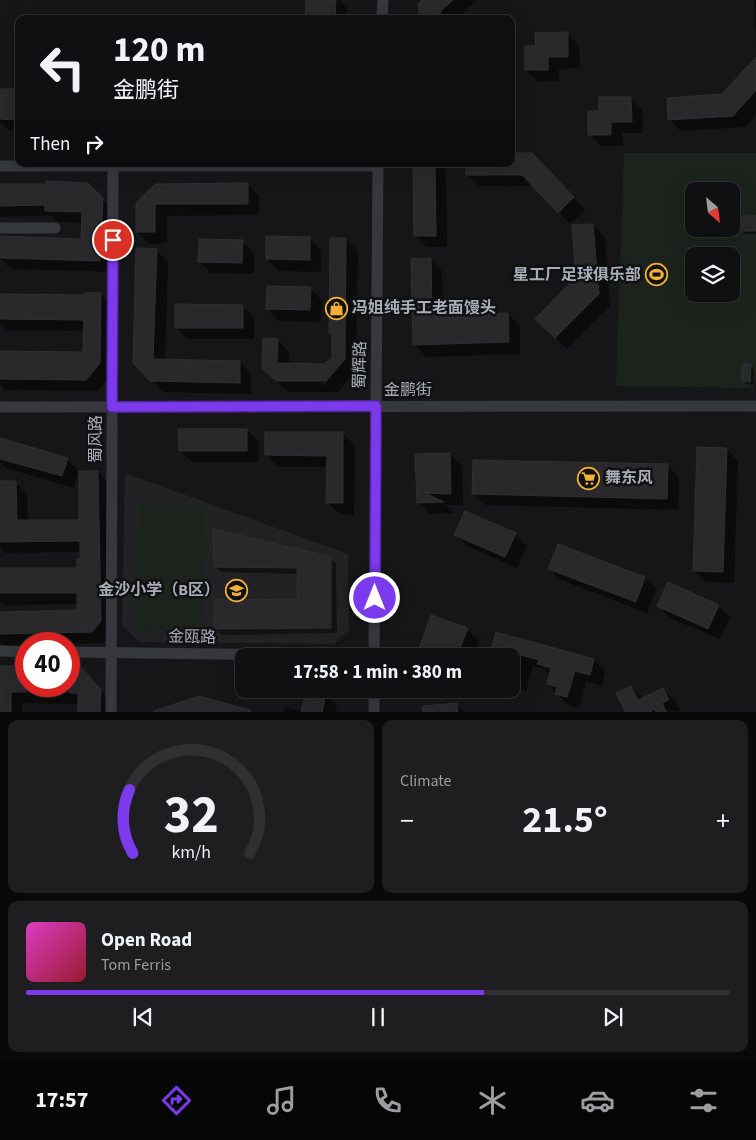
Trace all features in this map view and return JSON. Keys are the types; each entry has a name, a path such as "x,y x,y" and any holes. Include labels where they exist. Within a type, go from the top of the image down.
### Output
{"street":[{"path":"382,0 382,15"},
{"path":"0,166 15,166"},
{"name":"蜀风路","path":"111,712 113,167"},
{"name":"蜀辉路","path":"374,648 378,167"},
{"path":"0,228 55,228"},
{"name":"金鹏街","path":"0,407 756,406"},
{"path":"0,652 15,652"},
{"name":"金瓯路","path":"80,652 235,654"},
{"path":"374,698 374,712"}],"shaded area":[{"name":"星工厂足球俱乐部","path":"624,153 756,153 756,369 754,388 616,386"},
{"name":"金沙小学（B区）","path":"125,473 348,554 349,630 334,644 139,642 122,625"},
{"path":"139,505 205,506 201,632 135,631"}],"building":[{"path":"306,0 336,0 335,15 305,15"},
{"path":"422,0 453,0 440,12 440,15 419,15 418,4"},
{"path":"568,32 568,57 548,57 548,70 525,70 525,46 536,46 535,33"},
{"path":"756,57 756,90 733,116 668,120 667,98 722,94"},
{"path":"0,89 15,89 15,120 0,119"},
{"path":"599,97 631,97 632,122 611,122 611,135 588,135 588,111 599,111"},
{"path":"515,153 532,153 574,197 558,213 522,175 466,175 466,167 515,167"},
{"path":"413,167 435,167 436,236 414,236"},
{"path":"46,181 88,183 103,198 100,261 0,258 0,236 81,239 82,212 45,211 45,205 0,206 0,184 46,184"},
{"path":"248,183 248,204 155,204 155,232 136,232 136,203 155,184"},
{"path":"740,216 756,216 756,231 740,231"},
{"path":"593,224 599,294 555,338 535,319 576,277 572,225"},
{"path":"266,236 310,237 310,260 266,259"},
{"path":"330,238 346,238 345,359 326,381 276,381 262,368 263,338 278,339 277,363 324,364 332,358 332,333 329,333"},
{"path":"199,239 243,240 242,263 198,262"},
{"path":"136,248 157,249 153,359 240,361 240,383 150,381 133,363"},
{"path":"431,258 432,315 508,313 509,342 413,345 411,259"},
{"path":"267,286 311,287 310,310 266,309"},
{"path":"84,293 101,293 100,363 86,380 0,379 0,351 83,352 84,320 0,319 0,294 84,295"},
{"path":"175,304 243,305 243,328 175,328"},
{"path":"742,364 751,364 750,382 742,381"},
{"path":"178,429 247,429 247,451 179,451"},
{"path":"265,432 343,432 343,503 326,503 327,456 265,455"},
{"path":"0,438 68,458 62,476 0,459"},
{"path":"697,447 727,448 723,572 693,571"},
{"path":"450,453 451,494 425,493 444,502 417,503 415,454"},
{"path":"473,460 668,464 667,499 472,494"},
{"path":"79,471 98,471 101,621 92,632 15,632 15,634 0,634 0,612 77,610 77,593 0,593 0,568 77,568 77,559 80,559 80,541 0,542 0,481 16,481 17,520 79,520"},
{"path":"465,511 516,533 505,557 454,535"},
{"path":"213,529 331,557 331,628 215,629 214,600 298,599 297,568 214,567"},
{"path":"558,544 645,577 636,602 548,569"},
{"path":"668,582 719,605 708,629 657,606"},
{"path":"431,615 468,628 460,648 419,648"},
{"path":"496,632 594,659 590,675 575,671 567,697 555,694 557,687 547,684 551,668 537,664 539,660 521,655 520,659 520,648 492,646"},
{"path":"0,666 15,666 15,692 11,692 11,712 0,712"},
{"path":"81,667 101,690 100,712 78,712"},
{"path":"631,686 638,700 663,688 669,700 662,703 666,712 656,712 655,709 650,712 626,712 616,693"},
{"path":"199,696 250,710 250,712 154,712"},
{"path":"304,698 325,698 322,712 301,712"},
{"path":"457,703 458,712 423,712 422,706"}],"place":[{"name":"星工厂足球俱乐部","path":"657,275"},
{"name":"冯姐纯手工老面馒头","path":"336,308"},
{"name":"舞东风","path":"589,478"},
{"name":"金沙小学（B区）","path":"236,590"}],"route":[{"path":"113,240 112,407 376,406 375,598"}]}
